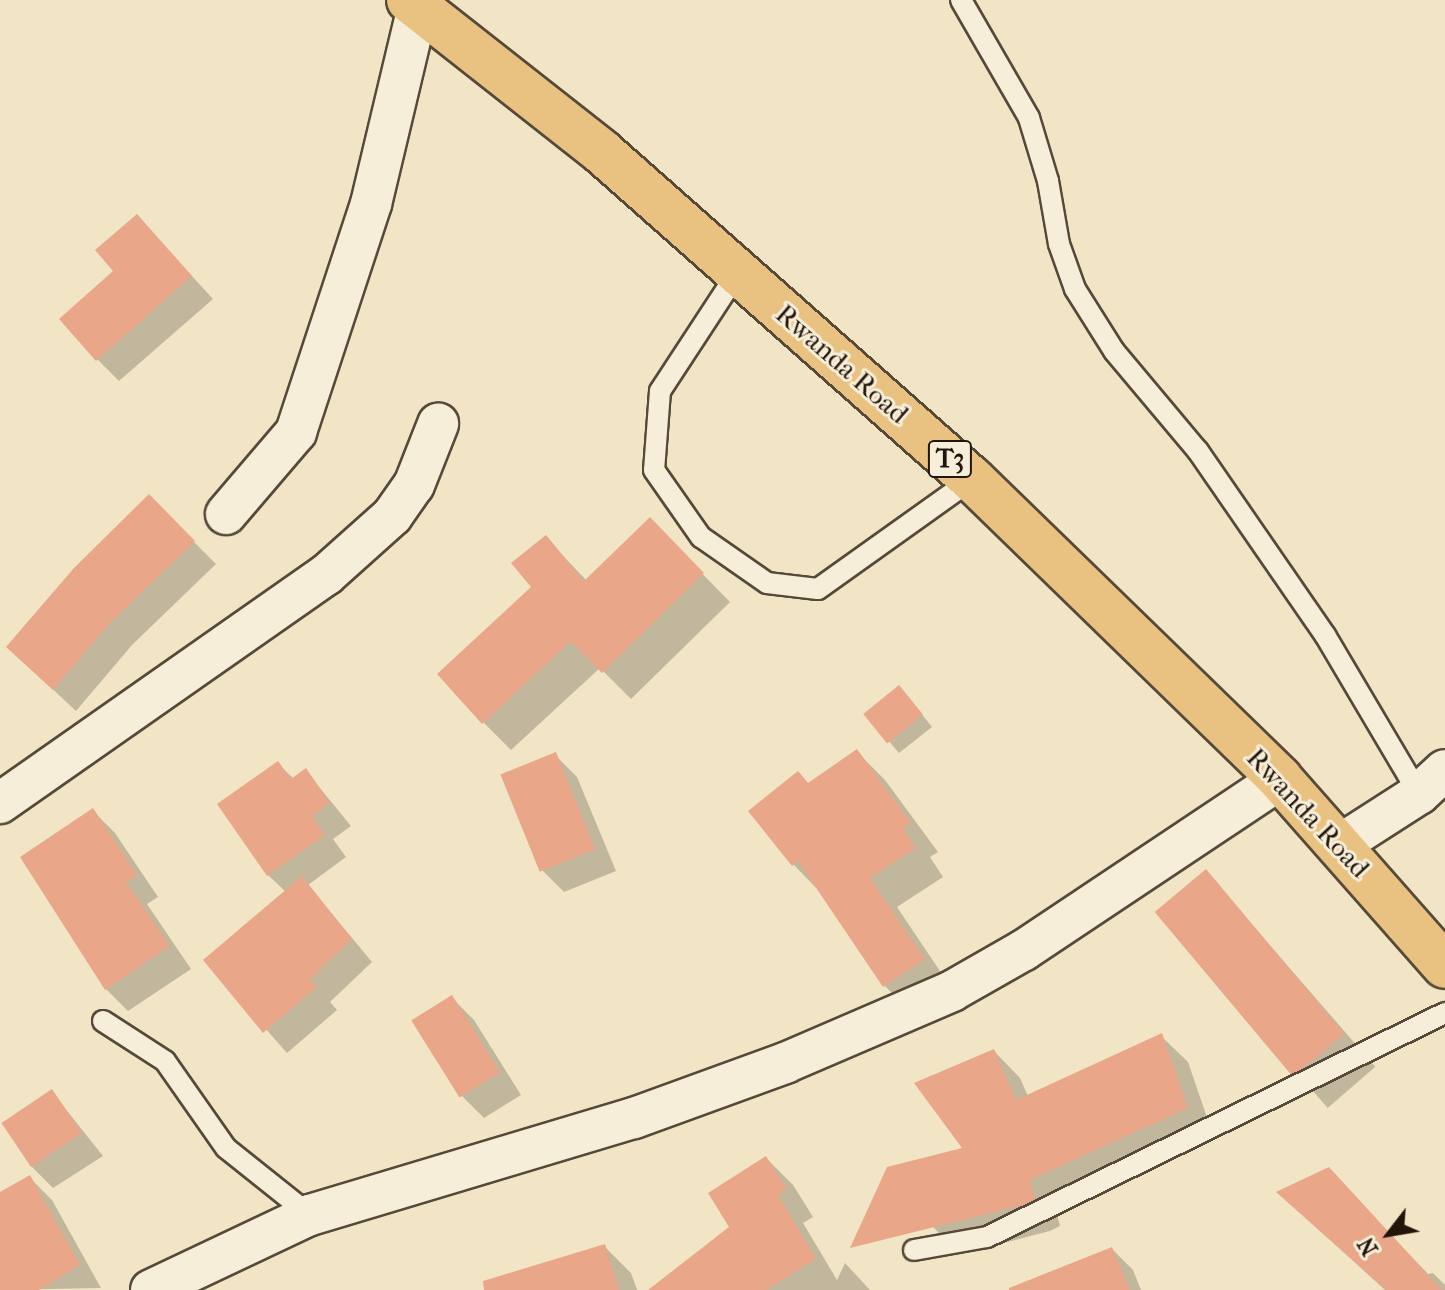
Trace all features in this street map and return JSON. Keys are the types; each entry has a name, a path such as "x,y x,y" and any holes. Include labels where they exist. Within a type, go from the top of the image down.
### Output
{"highway":[{"name":"Rwanda Road","path":"414,4 602,152 972,479 1280,779 1341,844 1445,966"}],"street":[{"path":"226,514 296,432 371,204 414,4"},
{"path":"0,803 326,575 392,516 414,485 438,424"},
{"path":"151,1290 310,1215 634,1118 785,1063 952,991 1024,950 1280,779"},
{"path":"1341,844 1432,782"}],"lane":[{"path":"961,0 1029,118 1048,181 1059,244 1075,289 1114,351 1198,451 1325,635 1432,782"},
{"path":"738,272 660,391 654,470 701,537 767,583 818,589 972,479"},
{"path":"914,1250 987,1237 1445,1013"},
{"path":"103,1021 165,1061 226,1148 310,1215"}],"building":[{"path":"137,214 192,276 96,361 59,319 113,271 95,250"},
{"path":"149,494 195,541 110,623 53,690 6,647 74,568"},
{"path":"650,517 704,573 602,673 571,641 482,724 437,674 531,587 511,563 546,535 584,581"},
{"path":"899,685 923,715 887,743 863,714"},
{"path":"857,749 911,823 903,828 916,848 870,878 925,959 883,987 798,861 792,866 748,811 798,771 808,783"},
{"path":"556,752 595,849 540,872 500,774"},
{"path":"278,761 291,779 306,768 330,803 312,816 325,835 267,876 217,804"},
{"path":"93,808 137,875 126,882 170,946 105,990 20,857"},
{"path":"1206,869 1344,1034 1293,1077 1155,912"},
{"path":"302,876 352,939 310,979 317,987 263,1033 203,960"},
{"path":"452,995 500,1072 460,1098 411,1020"},
{"path":"1162,1033 1188,1108 1030,1180 1035,1199 1023,1205 850,1248 887,1167 962,1148 914,1083 994,1049 1016,1100"},
{"path":"52,1089 82,1133 31,1167 1,1123"},
{"path":"766,1156 787,1190 778,1195 816,1259 766,1290 648,1290 729,1227 708,1193"},
{"path":"1329,1167 1442,1290 1386,1290 1276,1192"},
{"path":"30,1175 80,1265 39,1290 0,1290 0,1192"},
{"path":"605,1244 619,1290 484,1290 483,1281"},
{"path":"1112,1247 1130,1290 1009,1290 1009,1288"}]}
